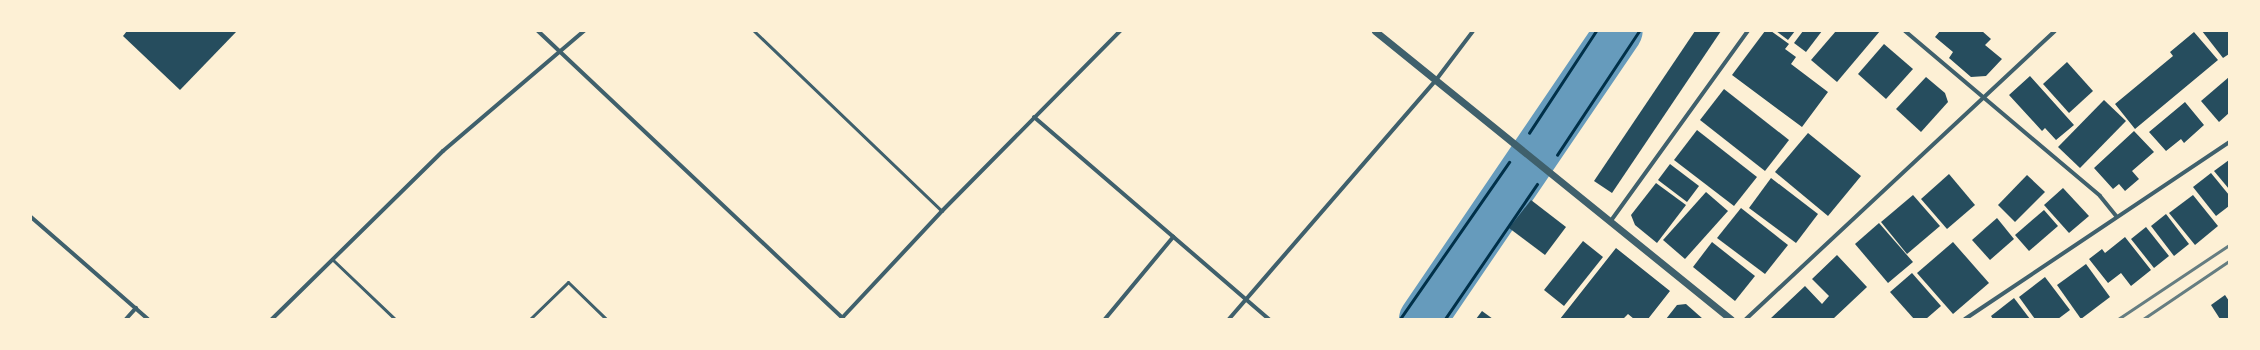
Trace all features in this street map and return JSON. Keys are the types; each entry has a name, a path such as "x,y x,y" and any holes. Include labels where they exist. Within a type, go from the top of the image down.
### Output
{"street":[{"path":"538,31 842,319 942,211 1120,31"},
{"path":"272,319 443,151 584,31"},
{"path":"1375,31 1731,319"},
{"path":"1229,319 1436,80 1474,31"},
{"path":"1610,222 1748,31"},
{"path":"1905,31 2100,196 2116,216"},
{"path":"1746,319 2055,31"},
{"path":"1034,117 1269,319"},
{"path":"1965,319 2116,216 2229,142"},
{"path":"31,217 148,319"},
{"path":"1105,319 1173,237"},
{"path":"126,319 136,308"}],"lane":[{"path":"754,31 942,211"},
{"path":"333,260 395,319"},
{"path":"530,319 568,282 606,319"}],"path":[{"path":"1400,319 1519,147 1596,31"}],"building":[{"path":"127,31 237,31 180,90 123,36"},
{"path":"1695,31 1721,31 1612,193 1594,181"},
{"path":"1765,31 1771,31 1789,44 1785,49 1796,57 1791,64 1828,92 1802,127 1732,75"},
{"path":"1776,31 1795,31 1788,40"},
{"path":"1803,31 1822,31 1806,52 1794,43"},
{"path":"1836,31 1880,31 1837,82 1811,60"},
{"path":"1940,31 1982,31 1991,39 1985,45 2002,59 1986,76 1971,77 1949,58 1953,52 1935,37"},
{"path":"2202,31 2229,31 2229,54 2223,58"},
{"path":"2194,32 2218,60 2135,129 2115,104 2173,56 2170,52"},
{"path":"1884,44 1913,69 1886,99 1858,74"},
{"path":"2067,62 2093,91 2069,113 2043,84"},
{"path":"2030,76 2074,125 2056,140 2045,128 2042,131 2009,95"},
{"path":"1926,77 1945,93 1948,102 1921,132 1896,109"},
{"path":"2229,77 2229,113 2219,122 2201,101"},
{"path":"1724,89 1789,140 1765,171 1700,120"},
{"path":"2104,100 2126,121 2080,168 2058,147"},
{"path":"2185,102 2204,125 2184,143 2181,139 2166,151 2149,132"},
{"path":"1697,130 1757,177 1734,206 1674,160"},
{"path":"2134,131 2154,152 2132,171 2139,179 2125,191 2119,184 2113,189 2094,168"},
{"path":"1808,133 1861,176 1828,216 1775,172"},
{"path":"2229,160 2229,189 2214,171"},
{"path":"1670,164 1699,186 1687,202 1658,180"},
{"path":"2211,173 2229,195 2229,206 2216,216 2193,187"},
{"path":"1949,174 1975,205 1947,229 1921,199"},
{"path":"2027,175 2045,192 2015,222 1998,205"},
{"path":"1771,178 1818,214 1796,243 1749,208"},
{"path":"1656,183 1686,205 1657,243 1635,225 1631,215"},
{"path":"2063,188 2089,216 2069,233 2044,205"},
{"path":"1706,192 1728,211 1685,259 1663,240"},
{"path":"1913,195 1940,226 1907,254 1881,222"},
{"path":"2193,195 2218,226 2195,245 2169,213"},
{"path":"1531,200 1566,227 1545,255 1509,228"},
{"path":"1741,208 1788,245 1765,274 1717,238"},
{"path":"2044,210 2058,226 2029,251 2015,235"},
{"path":"2166,214 2189,244 2174,256 2151,226"},
{"path":"1997,218 2014,239 1990,260 1972,240"},
{"path":"1879,223 1913,262 1888,283 1855,244"},
{"path":"2146,227 2169,256 2154,268 2131,239"},
{"path":"2125,237 2151,270 2131,286 2121,273 2108,283 2089,259 2102,249 2105,253"},
{"path":"1583,241 1603,257 1564,306 1544,290"},
{"path":"1712,242 1755,276 1735,301 1693,267"},
{"path":"1953,242 1989,283 1953,314 1917,273"},
{"path":"1616,248 1670,291 1648,319 1634,319 1628,314 1623,319 1560,319"},
{"path":"1837,255 1867,287 1833,319 1770,319 1805,286 1822,304 1829,296 1812,279"},
{"path":"2086,264 2110,297 2081,319 2057,285"},
{"path":"1912,273 1941,306 1926,319 1914,319 1890,292"},
{"path":"2045,277 2070,310 2058,319 2035,319 2019,297"},
{"path":"2225,295 2229,301 2229,319 2220,319 2211,305"},
{"path":"2014,298 2030,319 1993,319 1991,316"},
{"path":"1686,304 1703,319 1666,319 1677,305"},
{"path":"1482,311 1493,319 1476,319"}],"waterway":[{"path":"1423,319 1619,31"}],"railway":[{"path":"2118,319 2229,245"},
{"path":"2143,319 2229,261"}]}
